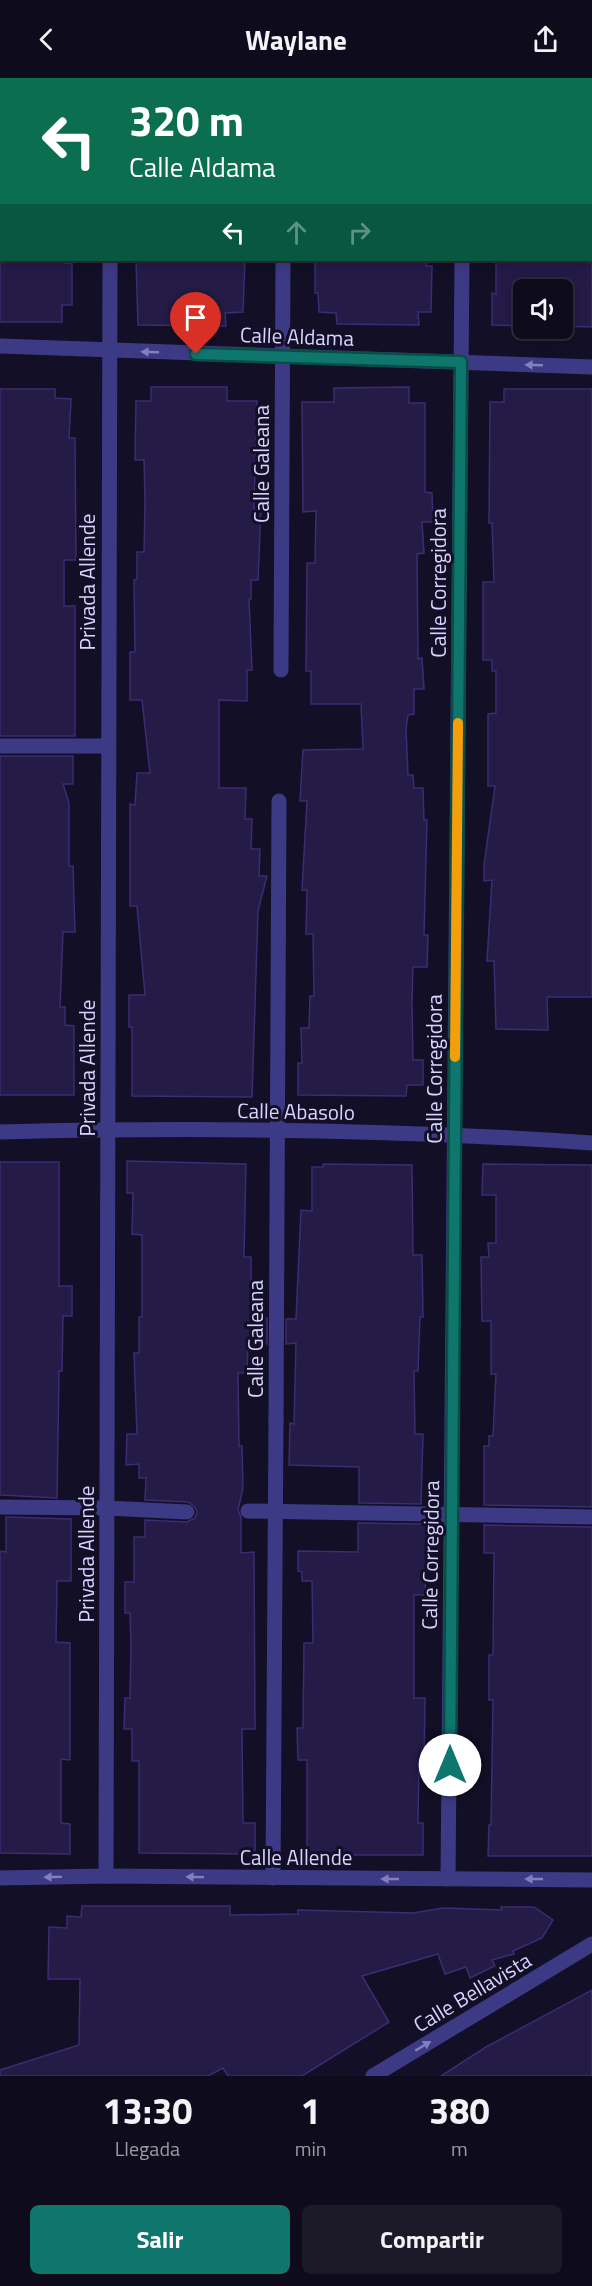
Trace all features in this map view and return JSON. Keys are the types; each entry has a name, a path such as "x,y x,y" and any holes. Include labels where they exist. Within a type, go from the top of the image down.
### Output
{"street":[{"name":"Privada Allende","path":"106,1876 110,261"},
{"name":"Calle Galeana","path":"281,670 283,261"},
{"name":"Calle Corregidora","path":"448,1879 462,261"},
{"name":"Calle Aldama","path":"0,346 592,367"},
{"path":"0,746 107,746"},
{"name":"Calle Galeana","path":"273,1878 279,801"},
{"name":"Calle Abasolo","path":"0,1132 108,1129 455,1133 592,1143"},
{"path":"0,1508 107,1508 187,1512"},
{"path":"248,1511 592,1517"},
{"name":"Calle Allende","path":"0,1878 106,1876 592,1880"},
{"name":"Calle Bellavista","path":"373,2076 592,1944"}],"building":[{"path":"0,261 65,261 65,263 72,263 72,305 62,305 62,322 0,322"},
{"path":"136,261 245,261 243,312 225,313 226,326 138,325"},
{"path":"315,261 426,261 426,266 432,266 431,312 418,312 419,325 337,324 336,313 319,312 318,293 315,293"},
{"path":"496,261 592,261 592,327 573,326 573,279 513,279 513,326 492,325 492,293 496,294"},
{"path":"151,387 227,387 227,401 257,401 254,509 261,509 258,580 251,580 251,599 249,599 252,670 247,670 247,701 219,700 219,788 246,788 245,819 252,819 251,849 260,849 259,876 267,876 258,911 252,1097 132,1096 132,1027 129,1027 129,995 145,995 137,906 130,906 130,804 135,805 137,773 150,773 142,700 130,700 130,652 135,652 134,580 137,579 137,552 144,552 144,460 135,460 136,401 151,401"},
{"path":"409,387 409,403 425,403 425,492 432,493 433,522 422,522 424,553 417,554 418,659 422,658 424,689 414,689 414,714 408,715 406,729 408,775 413,775 414,788 423,788 424,820 427,820 424,935 428,935 427,967 413,967 412,1001 413,1060 423,1060 423,1085 407,1085 406,1096 298,1095 298,1063 302,1063 301,1028 309,1028 310,996 314,996 313,934 306,934 307,890 302,890 307,801 300,801 303,750 363,749 361,704 311,704 311,671 306,671 307,563 315,563 316,511 303,512 302,402 334,402 334,388"},
{"path":"0,389 55,389 55,398 71,399 69,438 75,438 76,560 64,560 64,606 75,606 75,736 0,736"},
{"path":"504,389 592,389 592,997 547,997 548,1030 496,1029 494,961 487,961 492,880 484,881 484,865 495,786 488,786 488,714 496,713 496,671 492,671 492,660 483,660 483,582 494,582 492,523 489,523 490,402 504,402"},
{"path":"0,756 73,756 73,784 63,784 69,803 69,866 73,866 75,932 63,932 60,1007 65,1007 65,1025 74,1026 74,1095 0,1095"},
{"path":"127,1161 246,1164 244,1257 251,1257 251,1318 267,1318 267,1344 248,1344 247,1373 238,1373 239,1446 242,1446 243,1488 238,1510 241,1517 241,1553 254,1552 255,1729 242,1729 243,1823 255,1823 255,1854 139,1853 139,1761 132,1761 132,1729 124,1729 125,1698 130,1698 131,1644 130,1613 125,1613 125,1582 134,1582 134,1537 145,1537 145,1520 187,1522 195,1518 197,1512 195,1507 188,1502 145,1500 146,1478 139,1478 139,1464 126,1465 127,1434 137,1434 134,1353 139,1353 139,1317 142,1317 142,1235 132,1234 133,1193 127,1193"},
{"path":"0,1162 59,1162 59,1286 72,1286 72,1316 63,1316 62,1371 59,1371 57,1498 0,1495"},
{"path":"323,1164 412,1165 413,1255 422,1255 423,1317 420,1317 418,1371 414,1371 415,1434 423,1434 421,1504 359,1503 359,1467 289,1465 290,1423 294,1424 296,1343 286,1344 286,1319 296,1319 301,1210 312,1211 312,1167 323,1167"},
{"path":"483,1164 592,1165 592,1507 484,1505 484,1446 489,1446 489,1436 493,1436 496,1374 491,1374 491,1321 482,1321 481,1257 489,1257 488,1243 496,1243 496,1195 482,1195"},
{"path":"6,1517 71,1519 71,1581 57,1581 56,1642 70,1643 70,1760 61,1759 61,1823 70,1824 70,1854 0,1853 0,1551 6,1552"},
{"path":"358,1523 427,1524 425,1595 414,1595 414,1698 425,1698 424,1761 419,1761 418,1823 423,1823 423,1855 307,1855 307,1760 298,1760 297,1728 303,1728 304,1643 313,1643 312,1581 302,1581 302,1572 298,1571 298,1551 358,1552"},
{"path":"484,1525 592,1527 592,1856 488,1856 489,1825 491,1825 493,1700 489,1700 489,1655 493,1655 494,1553 484,1553"},
{"path":"82,1906 230,1906 230,1915 298,1914 298,1910 413,1913 443,1908 502,1910 501,1907 534,1907 553,1920 542,1938 513,1951 514,1954 492,1960 495,1966 470,1978 466,1967 445,1974 438,1954 362,1976 389,2022 302,2076 228,2076 223,2068 208,2076 0,2076 0,2070 79,2045 80,1979 48,1979 49,1927 67,1928 67,1916 81,1917"},
{"path":"592,1990 592,2076 441,2076 486,2047"}],"slow traffic":[{"path":"455,1057 458,723"}],"route":[{"path":"196,354 461,362 450,1765"}]}
